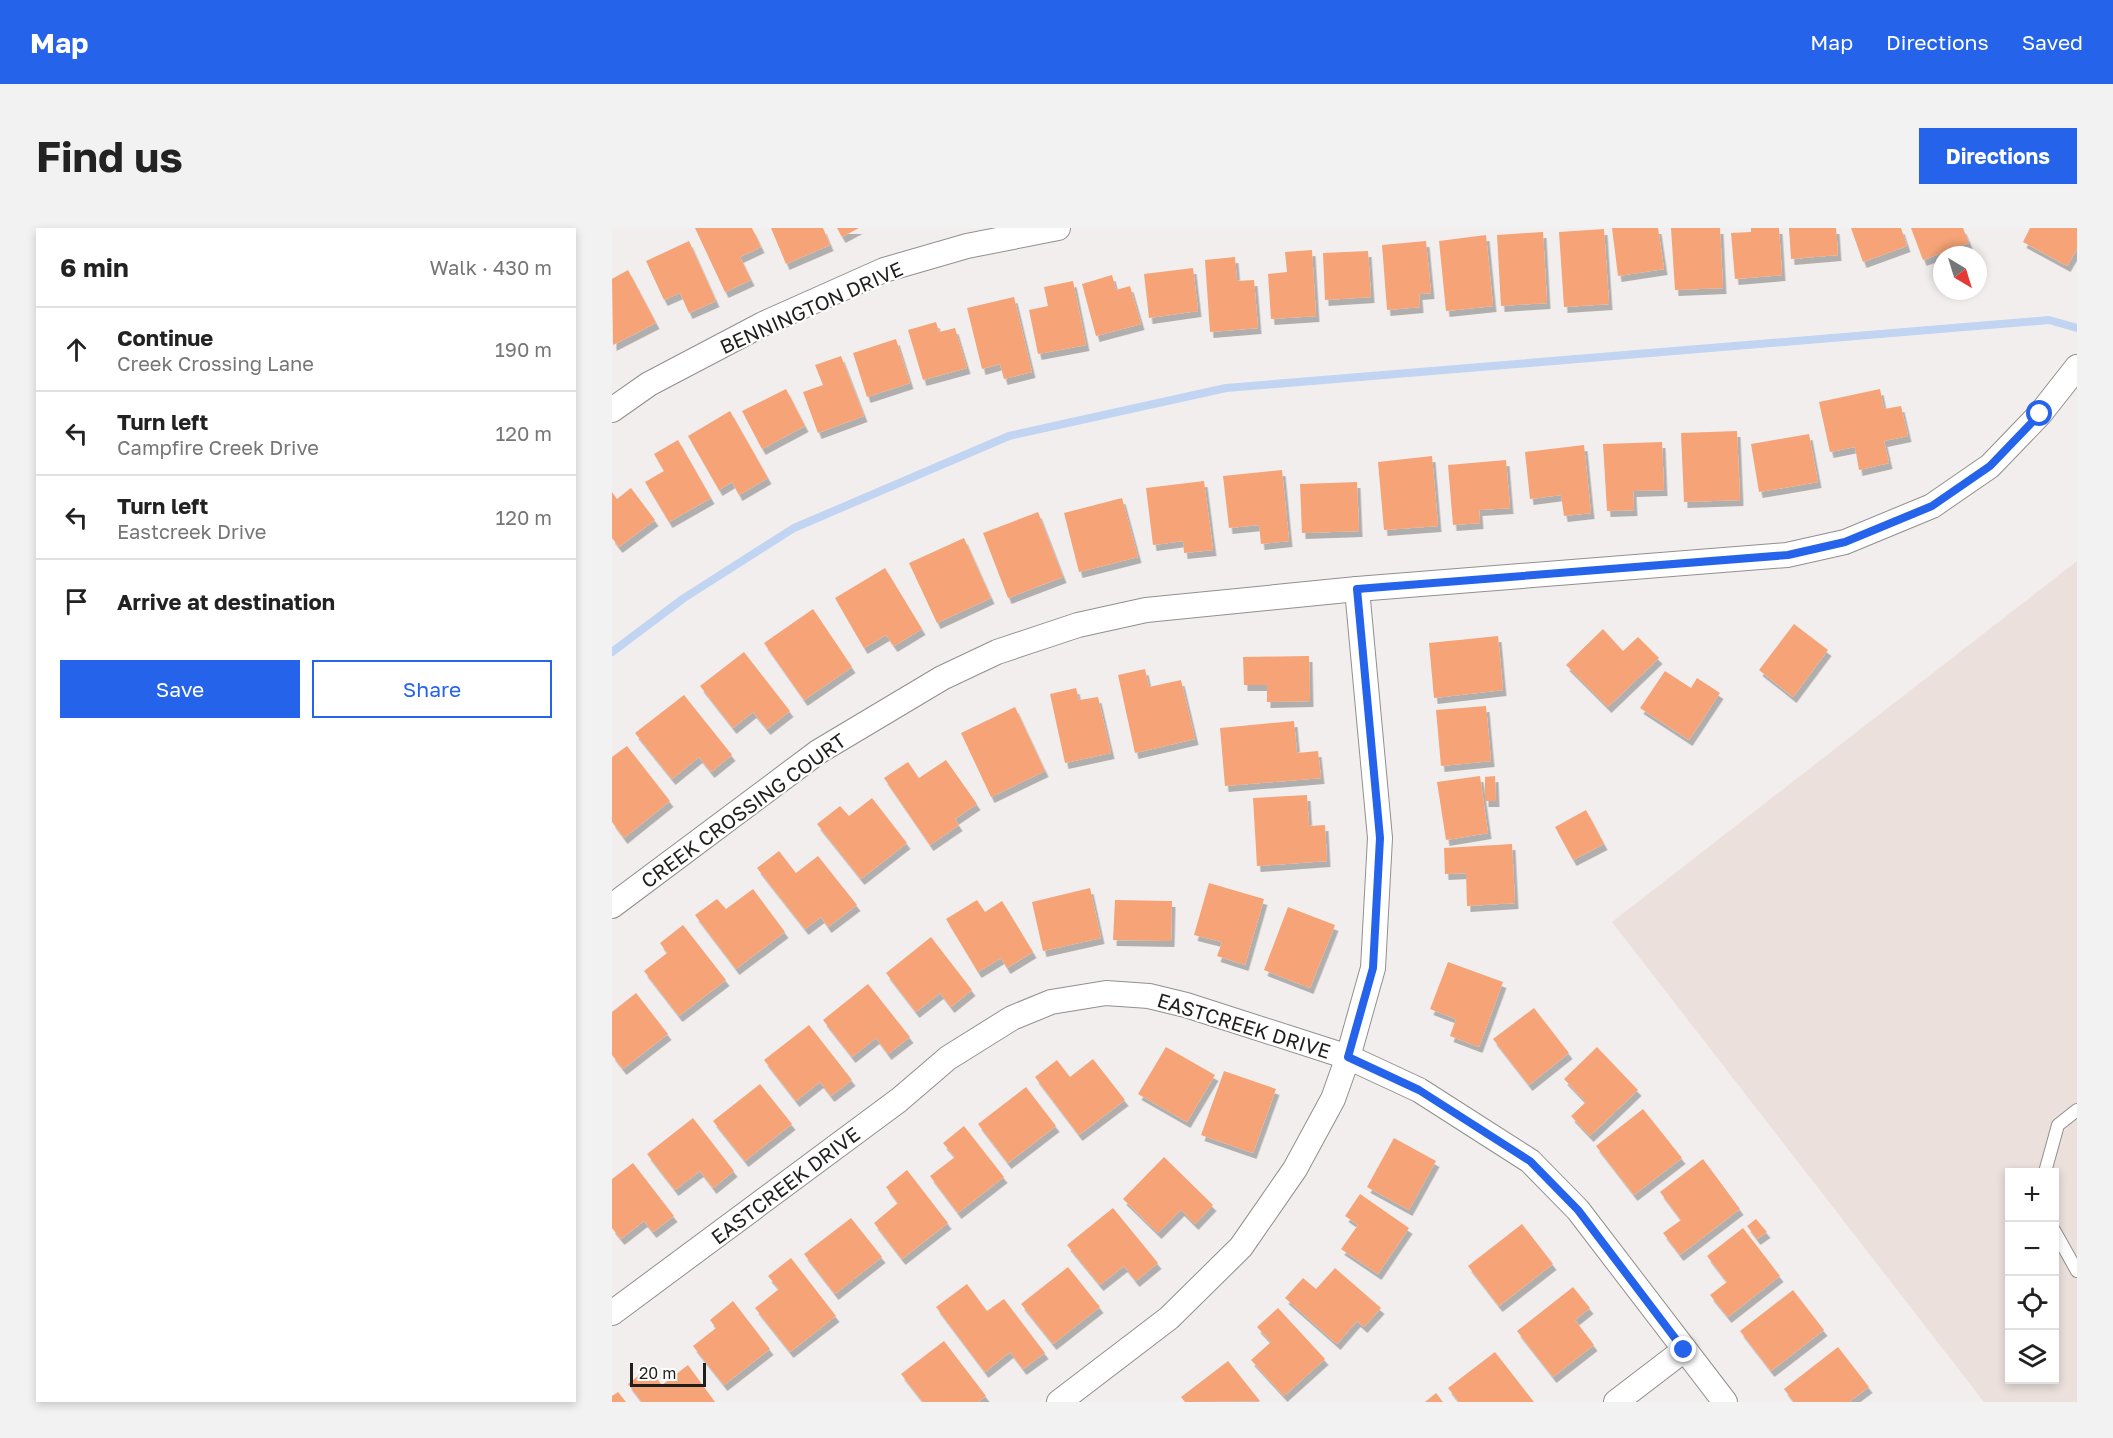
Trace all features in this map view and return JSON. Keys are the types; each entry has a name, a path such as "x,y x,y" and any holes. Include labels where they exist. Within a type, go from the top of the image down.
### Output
{"street":[{"name":"BENNINGTON DRIVE","path":"612,410 649,384 763,324 884,270 967,246 1049,229"},
{"name":"CREEK CROSSING COURT","path":"612,906 818,752 942,678 997,652 1078,625 1146,610 1357,589 1788,555 1845,542 1932,506 1990,466 2040,414 2077,367"},
{"path":"1059,1402 1169,1318 1241,1247 1295,1169 1333,1100 1348,1057 1373,968 1380,838 1357,589"},
{"name":"EASTCREEK DRIVE","path":"612,1313 899,1100 948,1058 1012,1018 1052,1002 1106,993 1149,996 1186,1005 1348,1057 1419,1090 1530,1161 1578,1210 1725,1402"},
{"path":"1616,1402 1684,1350"}],"lane":[{"path":"2046,1168 2058,1125 2077,1110"},
{"path":"2059,1237 2077,1271"}],"shaded area":[{"path":"2077,561 2077,1402 1984,1402 1612,922"}],"building":[{"path":"695,228 752,228 761,247 740,257 751,280 725,292"},
{"path":"771,228 823,228 830,245 786,264"},
{"path":"837,228 859,228 842,237"},
{"path":"1612,228 1658,228 1664,269 1618,276"},
{"path":"1671,228 1720,228 1723,288 1675,290"},
{"path":"1751,228 1779,228 1782,275 1735,279 1731,233 1751,232"},
{"path":"1789,228 1836,228 1838,255 1791,259"},
{"path":"1851,228 1901,228 1907,246 1863,262"},
{"path":"1911,228 1963,228 1969,243 1961,246 1933,246 1933,256 1923,260"},
{"path":"2030,228 2077,228 2077,249 2067,266 2023,242"},
{"path":"1604,229 1609,304 1564,307 1559,232"},
{"path":"1543,232 1547,303 1501,306 1497,235"},
{"path":"1486,235 1493,306 1446,311 1439,241"},
{"path":"689,241 716,301 689,313 680,293 664,300 646,261"},
{"path":"1426,241 1431,293 1419,294 1420,307 1387,310 1382,245"},
{"path":"1312,250 1316,316 1271,319 1268,274 1287,272 1285,252"},
{"path":"1368,251 1371,297 1325,300 1323,253"},
{"path":"1235,257 1237,281 1254,280 1258,328 1210,332 1205,260"},
{"path":"1193,268 1198,311 1149,318 1144,274"},
{"path":"628,270 656,323 613,345 612,279"},
{"path":"1112,275 1116,290 1130,286 1141,324 1096,336 1082,284"},
{"path":"1073,281 1086,345 1038,354 1029,310 1048,306 1044,287"},
{"path":"1014,297 1032,372 1004,379 1000,364 982,369 967,308"},
{"path":"936,322 939,332 955,328 967,368 923,380 908,330"},
{"path":"896,339 910,383 867,397 853,353"},
{"path":"841,356 864,416 818,433 803,392 823,385 815,365"},
{"path":"786,389 805,426 762,449 742,411"},
{"path":"1880,389 1884,409 1901,406 1908,436 1884,441 1889,463 1859,470 1855,447 1830,452 1819,402"},
{"path":"730,411 768,478 739,495 732,482 719,490 688,436"},
{"path":"1737,431 1740,500 1684,502 1681,433"},
{"path":"1809,434 1818,482 1759,492 1751,444"},
{"path":"678,440 711,498 669,522 645,482 664,471 654,454"},
{"path":"1662,442 1664,490 1633,491 1634,510 1607,511 1603,444"},
{"path":"1584,445 1591,513 1564,516 1561,495 1530,499 1525,452"},
{"path":"1432,456 1438,526 1384,530 1378,462"},
{"path":"1506,460 1510,508 1479,510 1480,523 1453,525 1448,465"},
{"path":"1282,470 1289,541 1261,544 1259,525 1229,528 1223,476"},
{"path":"1204,481 1213,550 1184,553 1183,541 1153,545 1146,488"},
{"path":"1357,482 1359,531 1302,533 1300,484"},
{"path":"631,488 655,520 619,547 612,538 612,492 617,499"},
{"path":"1122,498 1138,557 1079,572 1064,513"},
{"path":"1038,512 1063,577 1008,598 983,533"},
{"path":"964,538 991,598 937,623 909,563"},
{"path":"885,568 922,629 894,646 886,635 864,648 835,598"},
{"path":"813,609 852,667 804,700 764,643"},
{"path":"1794,624 1828,650 1793,697 1759,670"},
{"path":"1603,629 1623,651 1638,637 1659,658 1608,707 1566,665"},
{"path":"1498,636 1503,690 1434,698 1429,643"},
{"path":"744,652 790,711 767,729 753,712 733,728 700,686"},
{"path":"1309,656 1310,701 1267,702 1267,685 1244,685 1243,657"},
{"path":"1145,669 1149,687 1181,680 1195,739 1135,753 1118,675"},
{"path":"1665,671 1691,688 1697,678 1720,693 1689,740 1640,708"},
{"path":"1076,688 1079,700 1098,697 1111,753 1065,763 1050,694"},
{"path":"684,695 732,755 711,772 699,757 672,779 635,733"},
{"path":"1486,706 1491,761 1441,766 1436,710"},
{"path":"1015,707 1045,771 991,797 961,733"},
{"path":"1294,721 1297,753 1318,751 1321,778 1225,786 1220,728"},
{"path":"627,746 670,801 624,838 612,822 612,757"},
{"path":"946,760 977,804 955,819 959,825 930,845 884,778 908,762 919,778"},
{"path":"1480,776 1488,833 1446,840 1437,782"},
{"path":"1495,776 1496,801 1485,801 1485,777"},
{"path":"1307,795 1309,826 1325,825 1327,861 1257,866 1253,798"},
{"path":"872,798 907,843 861,879 817,824 840,806 849,816"},
{"path":"1586,810 1604,844 1573,860 1555,827"},
{"path":"1512,844 1515,903 1467,906 1466,873 1445,874 1444,848"},
{"path":"779,851 796,873 818,856 857,905 828,927 821,917 805,929 757,868"},
{"path":"1209,883 1264,899 1245,965 1217,956 1222,942 1194,935"},
{"path":"1090,888 1101,938 1043,951 1032,902"},
{"path":"753,889 785,932 736,969 695,915 717,899 726,909"},
{"path":"977,900 985,912 1002,901 1033,952 1007,968 1001,958 978,972 946,919"},
{"path":"1115,900 1172,901 1171,941 1113,940"},
{"path":"1288,907 1335,925 1310,988 1264,970"},
{"path":"683,925 726,980 679,1016 644,971 667,953 660,943"},
{"path":"931,937 972,990 951,1007 940,993 916,1012 886,973"},
{"path":"1448,962 1503,982 1479,1047 1450,1036 1456,1019 1430,1009"},
{"path":"868,984 910,1037 888,1054 876,1038 852,1057 823,1020"},
{"path":"636,993 668,1034 623,1069 612,1055 612,1012"},
{"path":"1534,1008 1569,1053 1529,1085 1493,1039"},
{"path":"809,1025 852,1080 831,1096 820,1082 796,1101 764,1060"},
{"path":"1166,1047 1215,1075 1187,1122 1138,1094"},
{"path":"1597,1047 1638,1090 1590,1136 1571,1116 1586,1102 1564,1079"},
{"path":"1093,1059 1125,1100 1079,1135 1035,1077 1057,1060 1070,1077"},
{"path":"1224,1071 1276,1089 1253,1153 1201,1135"},
{"path":"760,1084 792,1124 745,1161 713,1121"},
{"path":"1026,1087 1056,1126 1008,1163 978,1124"},
{"path":"1643,1109 1682,1158 1634,1195 1596,1146"},
{"path":"693,1118 734,1171 713,1188 700,1171 675,1190 647,1154"},
{"path":"964,1126 1004,1177 958,1213 930,1176 955,1157 943,1143"},
{"path":"1394,1138 1436,1161 1409,1210 1367,1187"},
{"path":"1164,1157 1213,1205 1195,1224 1181,1210 1158,1233 1123,1199"},
{"path":"1703,1159 1740,1209 1680,1255 1663,1233 1681,1220 1660,1192"},
{"path":"633,1163 674,1216 653,1232 644,1221 621,1239 612,1228 612,1179"},
{"path":"907,1170 948,1223 902,1259 874,1223 898,1203 886,1187"},
{"path":"1360,1194 1409,1228 1378,1274 1341,1249 1358,1225 1345,1216"},
{"path":"1113,1208 1158,1263 1136,1281 1124,1266 1100,1285 1067,1245"},
{"path":"851,1218 882,1257 835,1294 804,1254"},
{"path":"1756,1219 1767,1232 1757,1239 1747,1226"},
{"path":"1522,1224 1553,1264 1499,1306 1468,1266"},
{"path":"1743,1228 1780,1276 1728,1317 1710,1295 1727,1282 1707,1256"},
{"path":"791,1258 836,1316 790,1352 755,1308 779,1289 768,1276"},
{"path":"1068,1267 1100,1307 1053,1344 1021,1304"},
{"path":"1335,1268 1381,1308 1364,1327 1357,1321 1337,1344 1285,1298 1303,1278 1316,1289"},
{"path":"967,1284 987,1311 1004,1299 1045,1353 1023,1369 1010,1352 985,1372 936,1307"},
{"path":"1573,1287 1590,1308 1575,1320 1594,1345 1553,1377 1517,1331"},
{"path":"1793,1290 1824,1330 1771,1371 1740,1331"},
{"path":"733,1301 770,1349 724,1385 693,1346 716,1328 710,1320"},
{"path":"1278,1308 1325,1359 1284,1396 1251,1360 1271,1342 1257,1327"},
{"path":"944,1341 986,1396 978,1402 923,1402 901,1374"},
{"path":"1838,1347 1869,1387 1849,1402 1794,1402 1784,1389"},
{"path":"1495,1352 1534,1402 1459,1402 1448,1388"},
{"path":"1228,1361 1260,1401 1185,1402 1181,1397"},
{"path":"688,1365 715,1402 642,1402 628,1384 648,1368 662,1385"},
{"path":"618,1392 626,1402 612,1402 612,1396"},
{"path":"1436,1393 1443,1402 1425,1402"}],"waterway":[{"path":"612,652 684,598 794,528 1009,436 1226,388 2049,320 2077,328"}],"route":[{"path":"1684,1350 1578,1210 1530,1161 1419,1090 1348,1057 1373,968 1380,838 1357,589 1788,555 1845,542 1932,506 1990,466 2040,414"}]}
